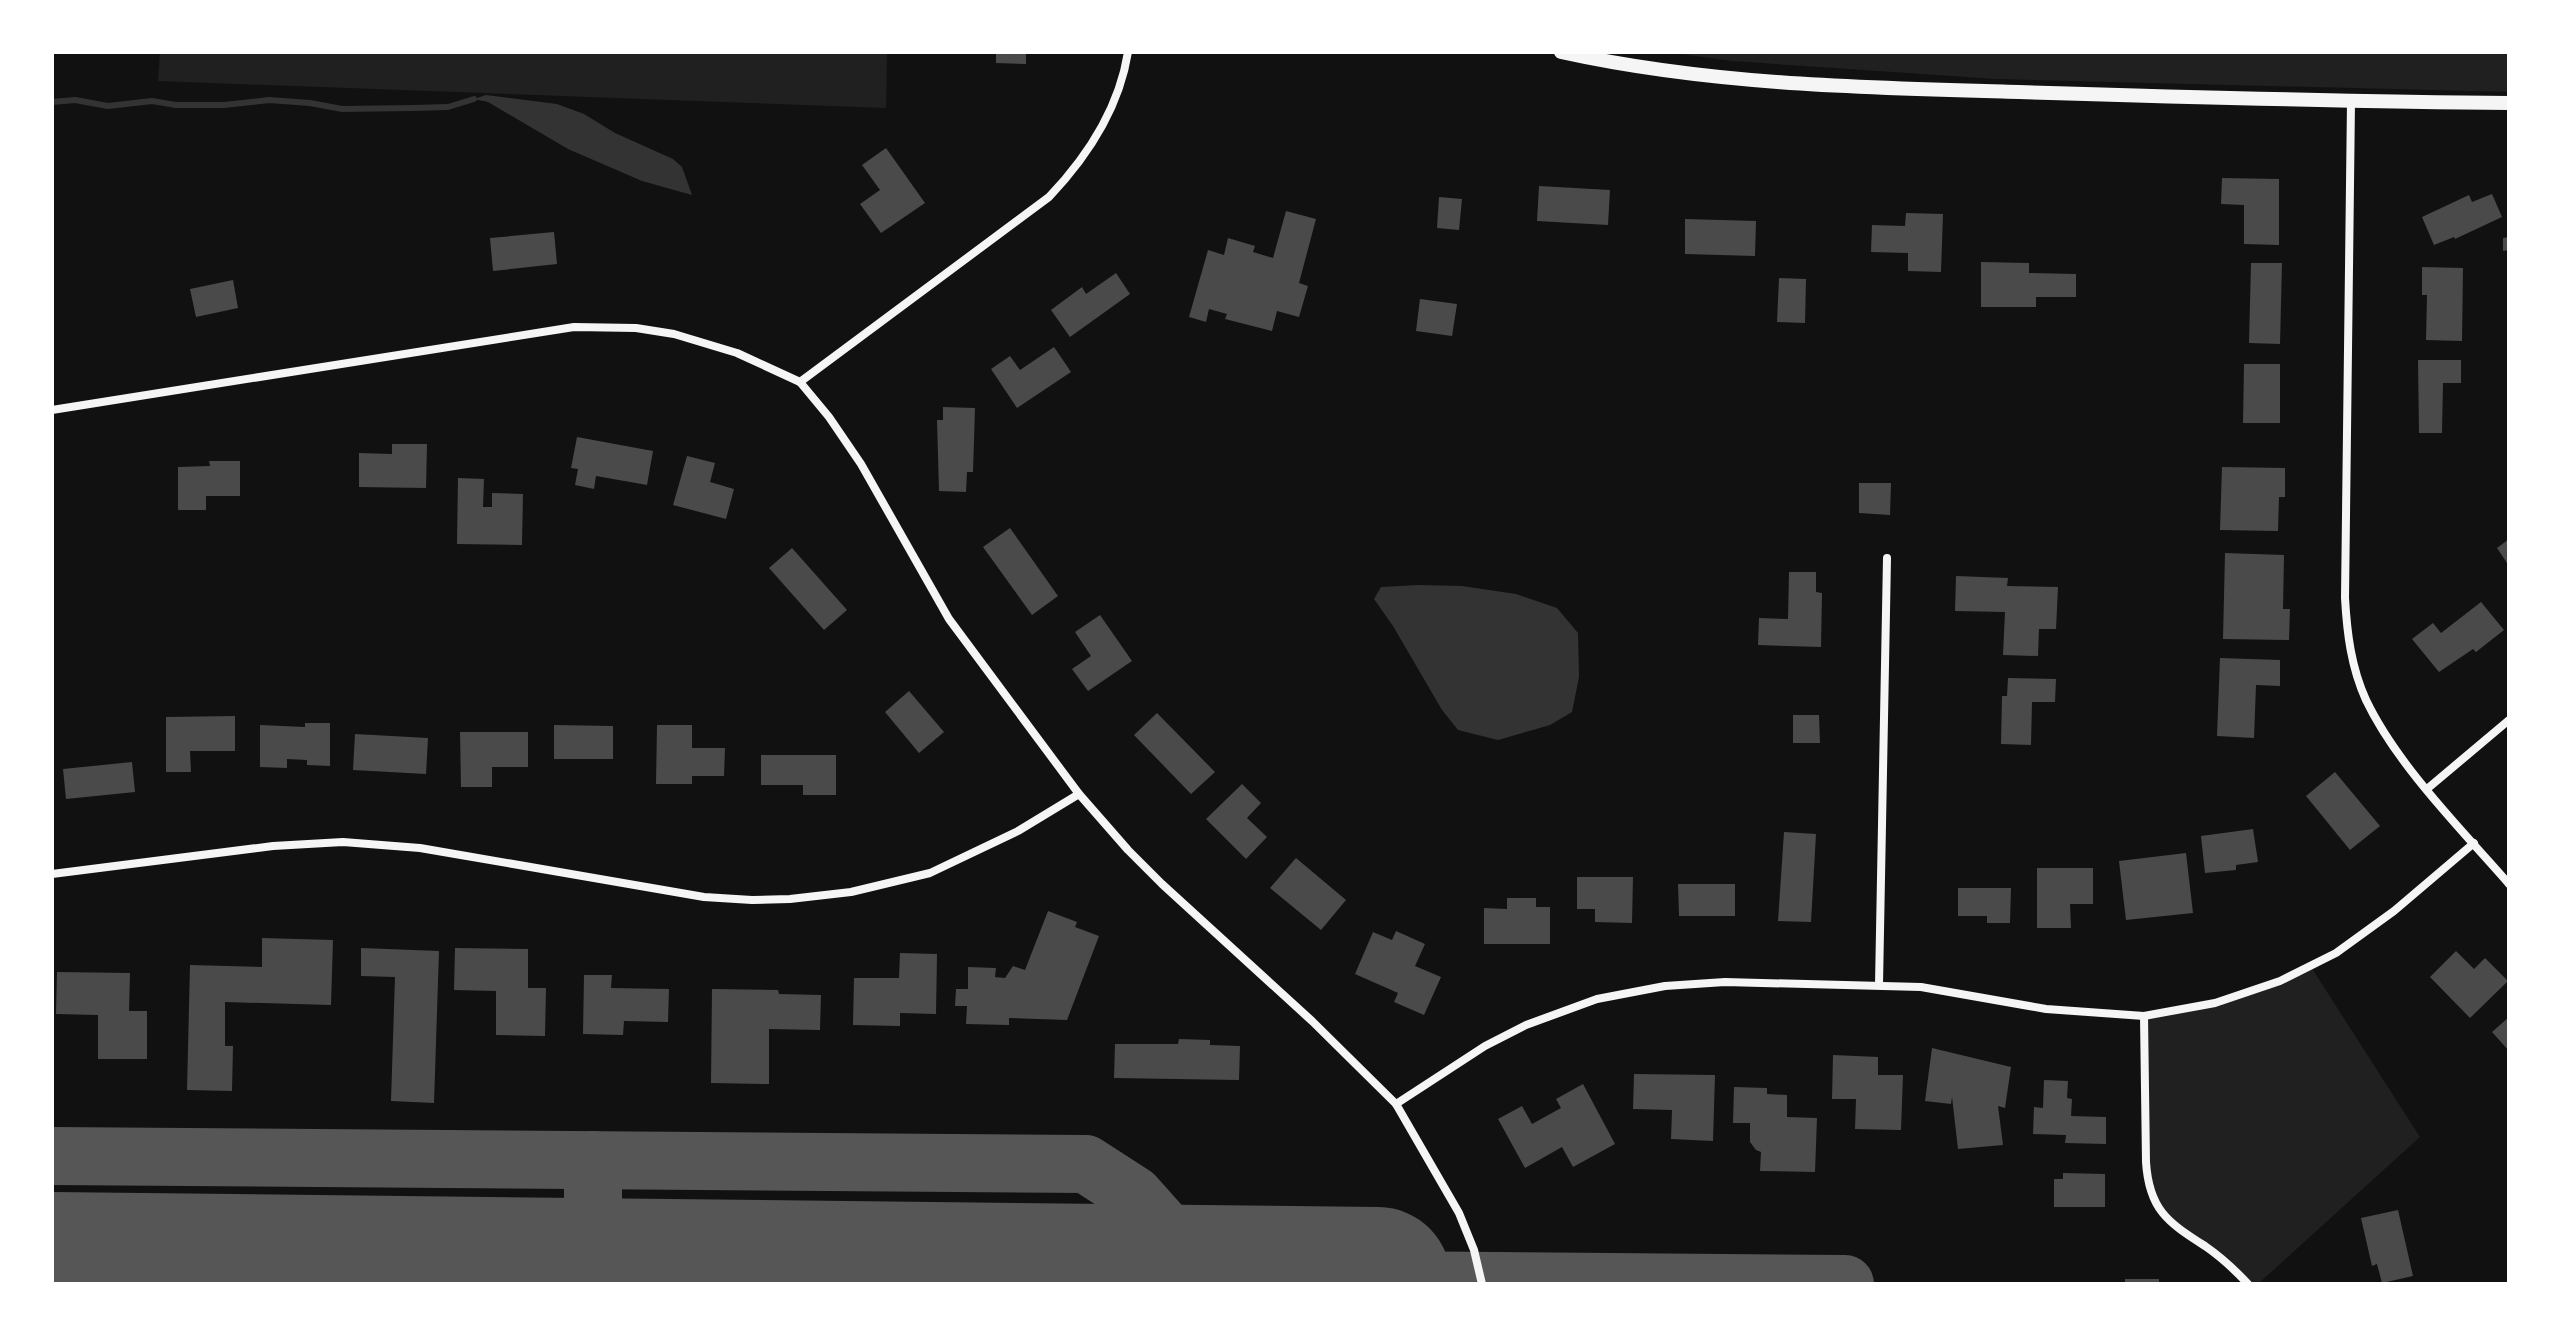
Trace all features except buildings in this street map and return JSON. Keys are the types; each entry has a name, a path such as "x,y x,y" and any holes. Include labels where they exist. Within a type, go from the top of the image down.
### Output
{"street":[{"path":"800,382 1049,197 1069,176 1102,129 1125,69 1128,52"},
{"path":"1561,52 1675,71 1797,83 2351,102 2509,103"},
{"path":"2351,102 2347,634 2354,666 2380,727 2427,789 2509,884"},
{"path":"52,410 574,327 636,328 674,334 737,353 800,382 829,417 867,473 949,619 1079,794 1162,884 1312,1021 1396,1104 1459,1213 1474,1250 1482,1284"},
{"path":"1879,985 1887,558"},
{"path":"2427,789 2509,720"},
{"path":"52,874 273,846 343,842 420,848 704,897 790,899 851,892 930,873 1018,831 1079,794"},
{"path":"1396,1104 1485,1046 1553,1013 1597,999 1665,986 1725,982 1879,985 1935,989 2078,1013 2144,1016 2215,1003 2249,993 2311,967 2372,928 2474,843"},
{"path":"2144,1016 2146,1162 2151,1194 2167,1220 2226,1262 2248,1284"}],"shaded area":[{"path":"160,52 887,52 886,108 158,81"},
{"path":"1666,52 2509,52 2509,92 1996,79 1732,61"},
{"path":"486,95 557,104 584,114 615,133 673,159 682,167 692,195 642,181 568,149 488,102 474,99"},
{"path":"1462,586 1516,594 1557,608 1578,633 1579,677 1572,712 1550,725 1498,740 1458,730 1442,710 1374,599 1381,587"},
{"path":"2311,967 2420,1137 2258,1284 2248,1284 2167,1220 2148,1184 2144,1016 2215,1003"}],"waterway":[{"path":"52,102 75,100 108,106 152,101 176,105 224,105 269,100 342,109 448,107 474,99"}],"taxiway":[{"path":"52,1156 1086,1164 1134,1195 1208,1278"},
{"path":"593,1160 593,1284"},
{"path":"201,1267 201,1284"},
{"path":"1377,1284 1378,1280 1845,1284"}],"runway":[{"path":"52,1265 1378,1280"}]}
